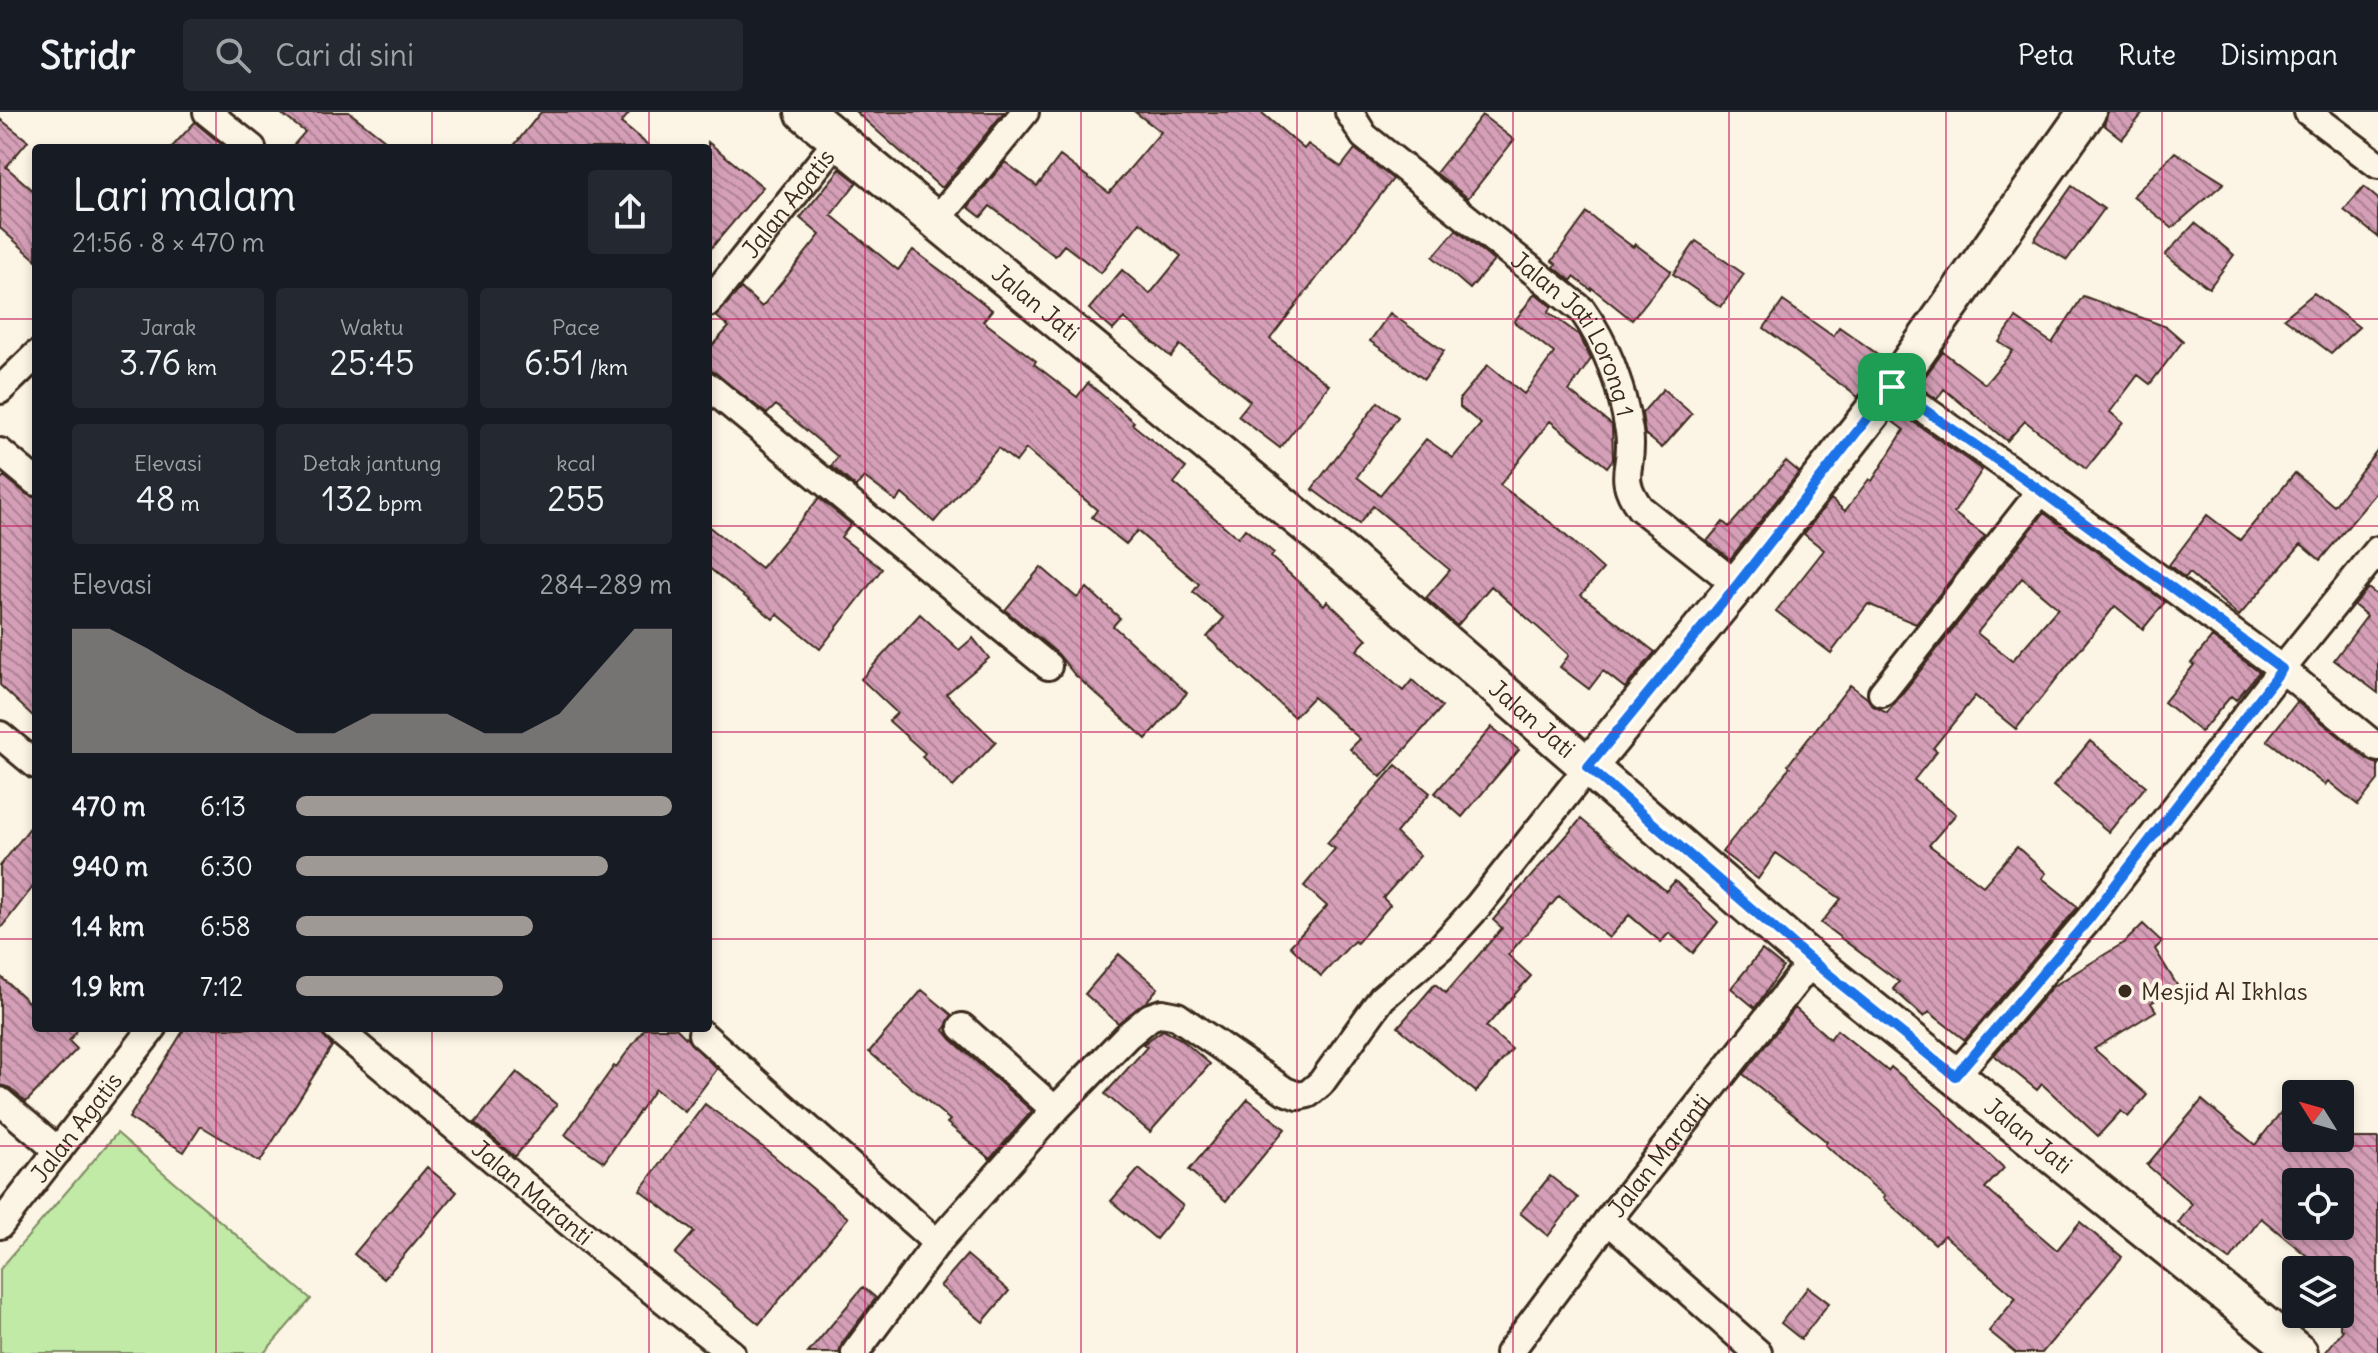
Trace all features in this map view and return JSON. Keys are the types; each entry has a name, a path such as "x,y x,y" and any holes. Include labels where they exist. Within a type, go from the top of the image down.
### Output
{"street":[{"path":"207,112 247,144"},
{"name":"Jalan Jati","path":"804,112 1352,562 1812,961 2299,1353"},
{"path":"937,220 1025,112"},
{"name":"Jalan Jati Lorong 1","path":"1349,112 1364,136 1582,310 1603,345 1622,398 1632,454 1626,473 1628,491 1640,508 1737,585"},
{"path":"855,1353 937,1243 1055,1110 1127,1036 1150,1017 1162,1013 1177,1016 1285,1091 1298,1096 1308,1094 1321,1083 1382,998 1441,947 1478,906 1737,585 1892,387 2087,112"},
{"path":"2308,112 2378,165"},
{"name":"Jalan Agatis","path":"712,298 838,140"},
{"path":"0,390 32,359"},
{"path":"1892,387 2041,491 2282,669 2378,748"},
{"path":"712,389 1048,666"},
{"path":"0,452 32,479"},
{"path":"1882,693 2041,491"},
{"path":"1955,1076 2089,919 2378,550"},
{"path":"0,735 32,762"},
{"name":"Jalan Maranti","path":"1509,1353 1608,1220 1812,961"},
{"path":"962,1027 1055,1110"},
{"name":"Jalan Agatis","path":"0,1225 150,1032"},
{"name":"Jalan Maranti","path":"341,1032 620,1265 731,1353"},
{"path":"702,1034 937,1243"},
{"path":"0,1101 58,1151"},
{"path":"1608,1220 1758,1353"}],"green space":[{"path":"117,1133 311,1299 264,1353 0,1353 0,1269"}],"building":[{"path":"279,112 349,112 390,144 294,144 305,132"},
{"path":"541,112 630,112 621,123 647,144 515,144"},
{"path":"856,112 1004,112 940,187"},
{"path":"1135,112 1261,112 1304,149 1308,144 1341,167 1355,149 1393,179 1270,339 1329,385 1280,448 1238,416 1250,401 1180,345 1171,357 1124,318 1113,330 1089,309 1122,270 1150,294 1181,256 1140,222 1101,273 1064,245 1055,256 990,206 981,217 968,207 1005,162 1037,186 1060,156 1109,193 1161,132"},
{"path":"2108,112 2144,112 2122,139 2104,125"},
{"path":"1482,115 1514,140 1468,198 1436,173"},
{"path":"0,119 28,141 6,167 32,190 32,256 0,228"},
{"path":"195,122 221,144 175,144"},
{"path":"712,145 763,187 712,247"},
{"path":"2175,152 2224,183 2172,228 2133,196"},
{"path":"840,169 857,182 831,215 898,270 913,250 955,281 992,310 983,321 1077,397 1088,383 1186,468 1174,483 1238,538 1245,529 1274,553 1271,557 1324,605 1327,601 1367,639 1357,650 1403,691 1412,680 1442,707 1381,777 1350,749 1360,739 1313,697 1294,717 1207,637 1224,618 1193,592 1199,584 1137,531 1126,544 1092,517 1097,510 1026,449 1016,462 998,448 934,522 902,494 896,501 864,477 856,487 831,466 838,457 776,405 767,414 712,371 712,346 729,327 716,316 741,288 762,307 820,235 800,218"},
{"path":"2072,186 2104,209 2067,260 2034,240"},
{"path":"2364,187 2378,199 2378,237 2344,210"},
{"path":"1587,213 1671,271 1632,320 1592,288 1574,277 1571,281 1554,267 1556,264 1552,261"},
{"path":"2195,223 2234,255 2209,288 2165,255"},
{"path":"1456,230 1494,261 1470,289 1433,257"},
{"path":"1696,241 1744,274 1721,307 1673,274"},
{"path":"1535,293 1552,307 1548,312 1579,335 1591,359 1569,391 1612,425 1613,459 1607,467 1550,421 1500,485 1554,525 1603,569 1581,595 1655,652 1625,688 1603,671 1589,689 1560,667 1569,655 1491,586 1457,626 1426,598 1450,570 1373,506 1359,524 1312,489 1378,402 1398,417 1357,477 1380,495 1426,439 1453,458 1481,424 1460,407 1460,398 1488,365 1524,394 1554,353 1514,322"},
{"path":"2314,293 2359,327 2331,353 2284,318"},
{"path":"2083,296 2167,327 2183,341 2150,384 2138,375 2110,412 2123,423 2086,469 2025,421 2007,441 1944,389 1937,399 1918,386 1943,352 1985,384 2013,351 1999,342 2016,318 2052,343"},
{"path":"1783,301 1833,336 1839,327 1886,360 1858,397 1764,328"},
{"path":"1390,313 1444,351 1424,379 1370,341"},
{"path":"1663,389 1692,414 1662,448 1645,434 1642,413"},
{"path":"1899,412 1982,470 1954,513 1985,536 1916,624 1868,604 1831,653 1776,611 1824,550 1804,534 1831,499 1845,511 1869,479 1872,481 1904,430 1892,421"},
{"path":"2378,449 2378,491 2320,560 2301,544 2239,616 2189,573 2185,578 2169,565 2207,515 2240,540 2295,473 2334,506"},
{"path":"1786,461 1799,472 1730,559 1707,541 1723,522 1729,527"},
{"path":"4,476 32,496 32,715 0,685 0,480"},
{"path":"819,498 851,524 841,537 882,569 820,649 777,614 773,619 712,570 712,529 761,568"},
{"path":"2044,513 2165,602 2143,629 2115,606 2016,729 1975,696 1933,748 1937,751 1914,780 1956,814 1929,845 1983,886 2017,847 2046,873 2042,878 2078,907 1965,1040 1929,1012 1924,1017 1893,989 1899,982 1821,923 1841,899 1776,853 1758,879 1722,852 1850,685 1873,706 1887,713","holes":["2022,578 2058,608 2012,661 1977,633"]},
{"path":"1041,567 1077,598 1087,588 1120,618 1113,626 1187,693 1146,739 1074,674 1058,654 1005,610"},
{"path":"2368,588 2378,596 2378,693 2334,660 2367,616 2354,605"},
{"path":"920,614 959,650 973,638 989,658 946,694 996,742 953,787 922,757 925,753 889,721 897,713 861,679"},
{"path":"2212,637 2259,672 2236,700 2231,696 2201,732 2164,702"},
{"path":"2297,702 2368,760 2378,764 2378,780 2358,805 2328,781 2325,785 2267,740"},
{"path":"1492,727 1519,750 1462,817 1435,793"},
{"path":"2090,741 2146,786 2109,832 2053,786"},
{"path":"1396,765 1430,793 1396,833 1420,856 1383,898 1390,905 1357,943 1354,941 1321,976 1290,946 1327,906 1304,886 1335,849 1327,843"},
{"path":"1581,819 1666,891 1675,881 1718,922 1693,953 1669,933 1661,942 1629,915 1609,938 1559,896 1508,955 1531,976 1486,1027 1512,1049 1476,1092 1398,1027 1435,984 1446,993 1502,928 1493,920"},
{"path":"32,825 32,888 0,929 0,866"},
{"path":"2143,924 2162,942 2155,949 2178,987 2151,1003 2156,1011 2094,1049 2147,1095 2128,1117 2121,1111 2098,1136 2042,1084 2037,1090 1994,1055 2052,987 2125,942"},
{"path":"1762,950 1783,967 1755,1008 1731,988"},
{"path":"1119,954 1158,988 1146,1002 1118,1023 1085,994"},
{"path":"0,976 32,1005 32,1032 76,1032 69,1041 77,1049 26,1102 10,1088 0,1085"},
{"path":"922,990 952,1015 944,1030 951,1039 1032,1111 990,1159 947,1123 950,1120 869,1052"},
{"path":"1795,1008 1830,1039 1837,1030 1888,1071 1891,1067 1940,1108 2004,1168 1985,1188 2057,1250 2080,1222 2122,1257 2042,1353 2016,1353 1989,1331 2016,1298 1944,1235 1935,1244 1825,1145 1827,1142 1743,1074"},
{"path":"1163,1030 1181,1039 1210,1064 1150,1132 1105,1094 1147,1047 1143,1044"},
{"path":"183,1032 321,1032 332,1046 260,1162 201,1126 184,1152 129,1118"},
{"path":"642,1032 680,1032 717,1069 685,1112 655,1089 604,1162 565,1135"},
{"path":"517,1072 557,1105 515,1157 475,1123"},
{"path":"1248,1099 1285,1129 1226,1201 1189,1170"},
{"path":"2202,1100 2255,1145 2282,1111 2282,1152 2354,1152 2354,1138 2378,1138 2378,1353 2325,1353 2343,1330 2340,1328 2354,1328 2354,1256 2307,1256 2288,1240 2354,1240 2354,1168 2282,1168 2282,1235 2261,1218 2230,1260 2178,1223 2192,1204 2147,1165"},
{"path":"705,1104 848,1218 759,1324 675,1254 694,1232 640,1190"},
{"path":"427,1167 457,1192 384,1279 354,1254"},
{"path":"1139,1169 1183,1206 1156,1239 1111,1201"},
{"path":"1550,1176 1578,1198 1548,1236 1520,1213"},
{"path":"967,1255 1009,1291 983,1322 940,1286"},
{"path":"863,1287 876,1298 842,1343 839,1353 808,1353"},
{"path":"1808,1287 1829,1303 1801,1339 1781,1323"}],"place":[{"name":"Mesjid Al Ikhlas","path":"2125,991"}],"route":[{"path":"1892,387 2041,491 2282,669 2089,919 1955,1076 1812,961 1588,767 1737,585 1892,387"}]}
